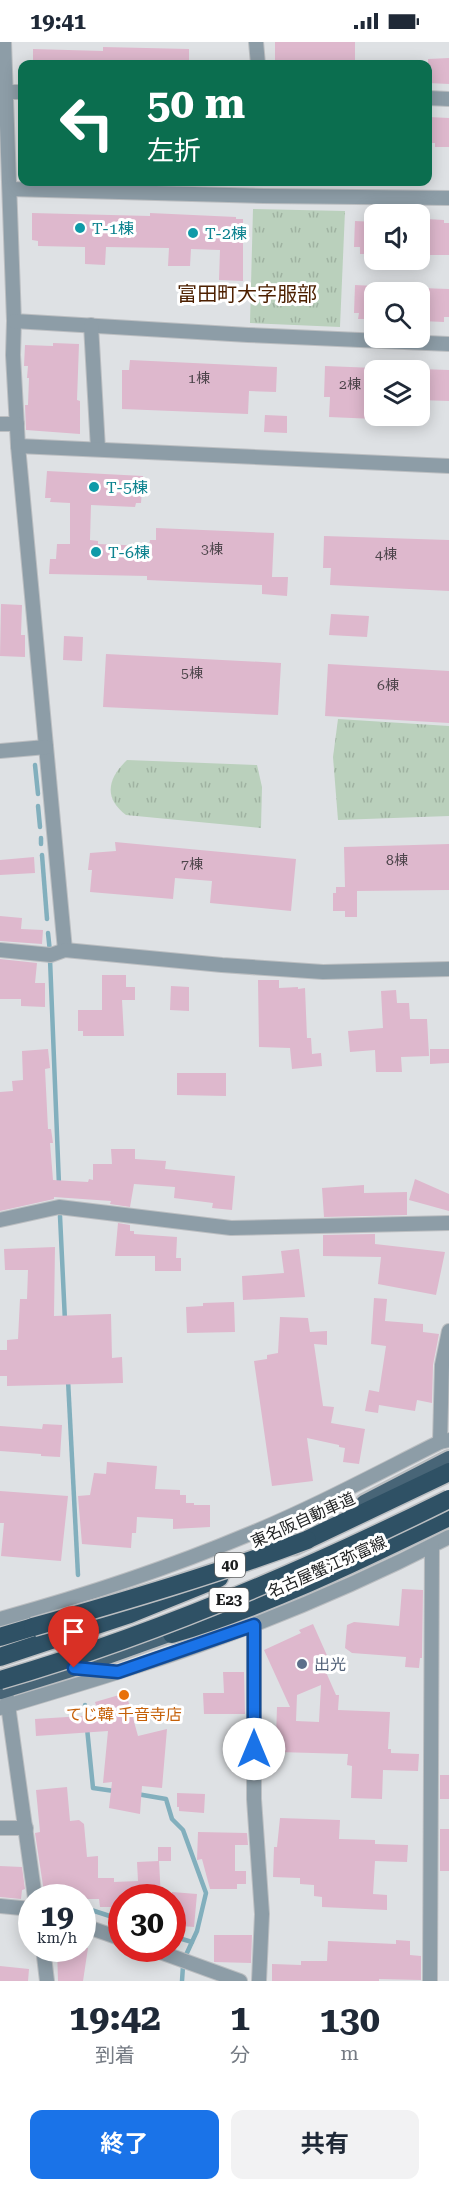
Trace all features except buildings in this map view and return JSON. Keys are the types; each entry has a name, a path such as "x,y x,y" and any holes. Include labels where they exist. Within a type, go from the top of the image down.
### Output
{"highway":[{"name":"東名阪自動車道","path":"0,1657 130,1614 307,1540 448,1462"},
{"name":"E23","path":"2,1692 134,1636 259,1587 385,1531 449,1499"},
{"path":"172,1634 274,1599 449,1517"},
{"path":"0,1636 127,1601 307,1540"}],"main road":[{"name":"40","path":"0,1644 68,1624 186,1584 326,1521 448,1462"},
{"name":"名古屋蟹江弥富線","path":"2,1692 172,1634 316,1573 449,1509"}],"street":[{"path":"4,42 5,224 14,321 7,355 17,424 65,950"},
{"path":"256,42 258,60"},
{"path":"432,98 449,99"},
{"path":"177,186 449,198"},
{"path":"14,321 449,344"},
{"path":"91,325 98,449"},
{"path":"0,424 17,424"},
{"path":"18,446 449,466"},
{"path":"0,751 46,747"},
{"path":"0,951 51,956 65,950 231,966 324,972 449,969"},
{"path":"0,1220 59,1208 231,1228 449,1223"},
{"path":"0,1619 94,1593 246,1536 445,1441 442,1365 449,1331"},
{"path":"33,1884 26,1828 2,1692 118,1672 140,1666 254,1625 338,1590 449,1537"},
{"path":"430,1981 432,1546"},
{"path":"254,1625 254,1799 262,1914 259,1981"},
{"path":"140,1666 172,1634"},
{"path":"74,1668 118,1672"},
{"path":"0,1827 26,1828"},
{"path":"0,1906 18,1908"},
{"path":"186,1961 240,1981"},
{"path":"45,1962 47,1981"}],"green space":[{"path":"253,209 345,211 340,327 250,323"},
{"path":"338,719 449,726 449,816 338,820 333,757"},
{"path":"127,760 257,765 262,787 261,828 126,815 114,802 111,788 116,774"}],"waterway":[{"path":"35,765 38,794"},
{"path":"38,806 40,827"},
{"path":"41,838 41,844"},
{"path":"42,855 47,919"},
{"path":"48,933 50,952"},
{"path":"50,959 59,1185"},
{"path":"60,1216 65,1321"},
{"path":"68,1380 78,1575"},
{"path":"85,1705 86,1720"},
{"path":"87,1728 93,1788 114,1791"},
{"path":"137,1794 166,1799 172,1819 183,1830 206,1893 197,1931 186,1955"},
{"path":"96,1912 108,1915"},
{"path":"186,1940 192,1942"},
{"path":"182,1981 183,1966"}],"place":[{"name":"T-1棟","path":"80,228"},
{"name":"T-2棟","path":"193,233"},
{"name":"T-5棟","path":"94,487"},
{"name":"T-6棟","path":"96,552"},
{"name":"出光","path":"302,1664"},
{"name":"てじ韓 千音寺店","path":"124,1695"}],"district":[{"name":"富田町大字服部","path":"247,294"}],"route":[{"path":"74,1668 118,1672 254,1625 254,1749"}]}
